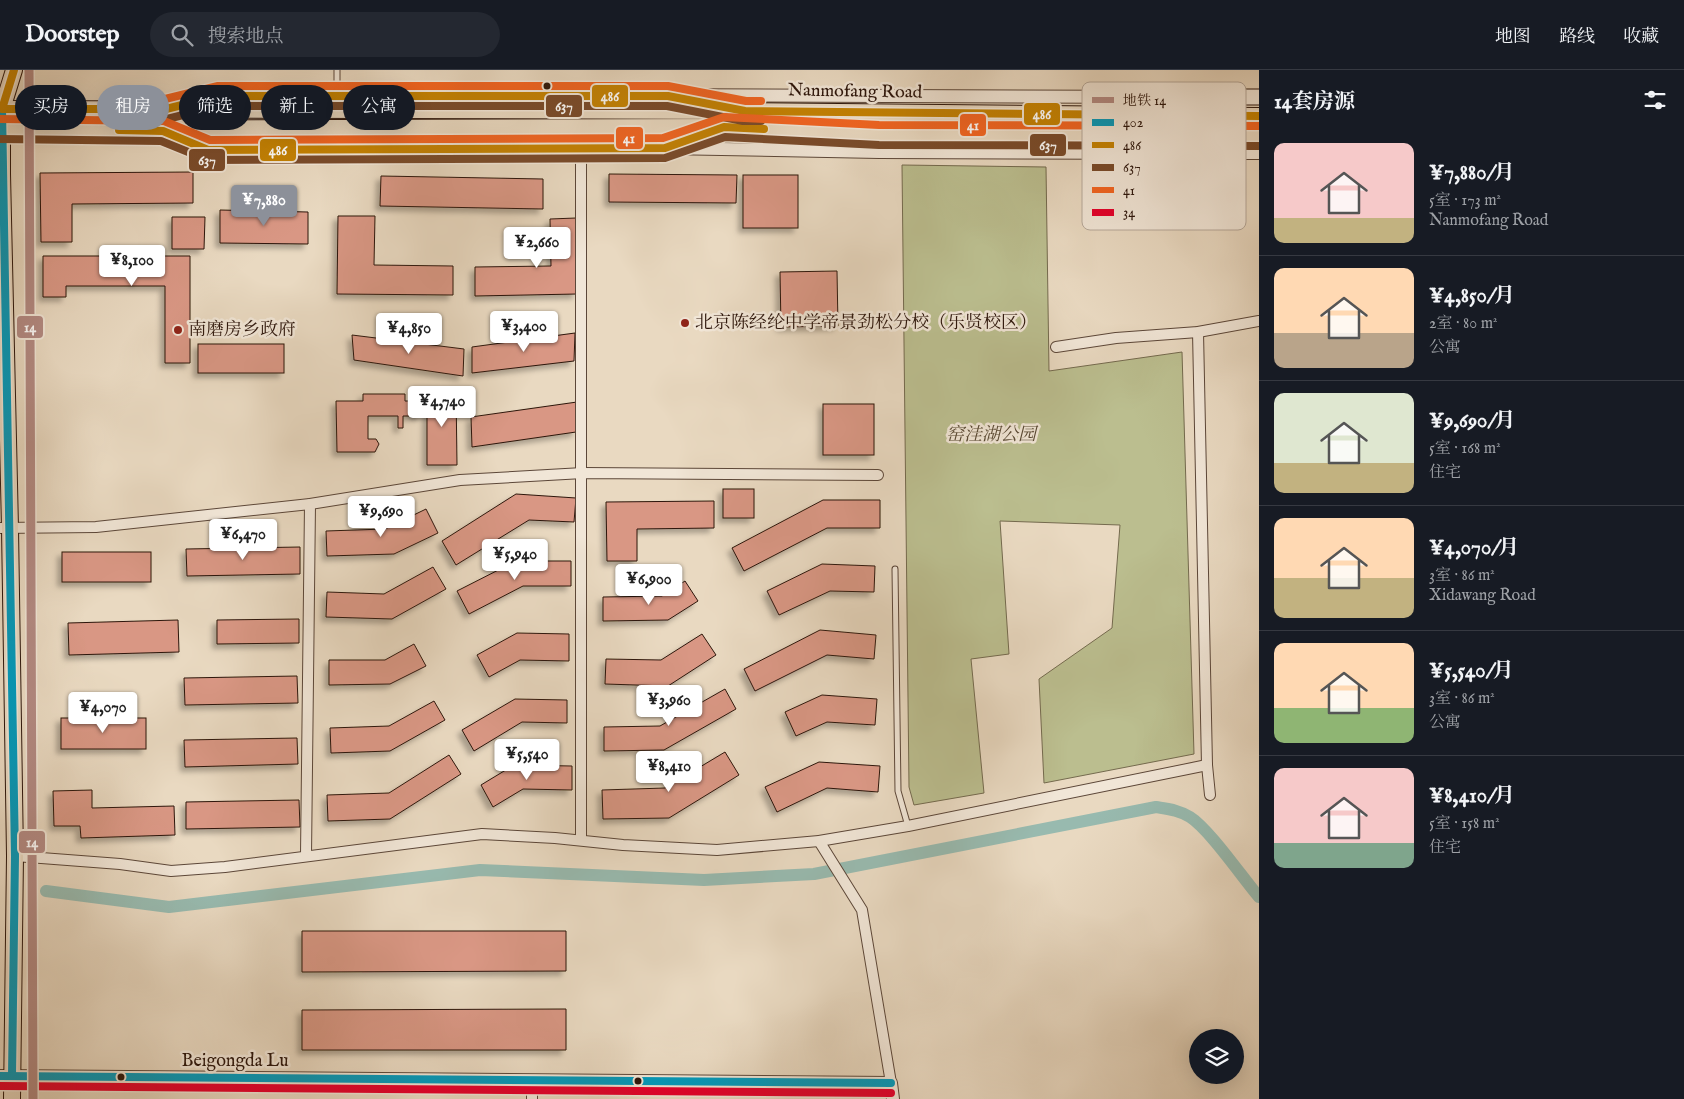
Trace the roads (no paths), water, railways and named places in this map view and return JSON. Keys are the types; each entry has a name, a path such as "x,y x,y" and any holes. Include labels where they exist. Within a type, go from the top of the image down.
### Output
{"main road":[{"path":"12,1099 6,1075 15,856 5,528 1,109 14,70"},
{"path":"1246,97 1259,97"},
{"name":"Nanmofang Road","path":"1,109 97,110"},
{"name":"Nanmofang Road","path":"169,110 745,111 1082,115"},
{"name":"Nanmofang Road","path":"1246,116 1259,116"},
{"path":"169,130 724,128 879,135 1082,136"},
{"path":"1,129 97,130"},
{"path":"1246,136 1259,136"}],"street":[{"path":"169,109 218,96 337,94 1082,97"},
{"path":"668,96 745,111"},
{"path":"665,148 724,128"},
{"path":"163,130 208,150 581,150 665,148 879,152 1082,153"},
{"path":"581,150 583,473 581,840"},
{"path":"1246,153 1259,153"},
{"path":"1056,347 1116,338 1198,332 1259,321"},
{"path":"1198,332 1207,765 1210,795"},
{"path":"5,528 96,527 310,504 460,480 583,473 878,475"},
{"path":"306,855 310,504"},
{"path":"15,856 120,864 171,871 225,867 306,855 482,834 581,840 623,846 717,850 819,841 908,826 1207,765"},
{"path":"819,841 862,910 893,1099"},
{"name":"Beigongda Lu","path":"6,1075 891,1083"},
{"path":"532,1080 532,1099"}],"lane":[{"path":"337,70 337,94"},
{"path":"895,569 898,791 908,826"}],"waterway":[{"path":"46,891 169,907 480,870 704,880 814,874 1156,807 1182,813 1198,823 1216,842 1259,897"}],"metro line":[{"name":"14","path":"29,70 33,1099"}],"place":[{"name":"北京陈经纶中学帝景劲松分校（乐贤校区）","path":"685,323"},
{"name":"南磨房乡政府","path":"178,330"}],"park label":[{"name":"窑洼湖公园","path":"991,435"}]}
